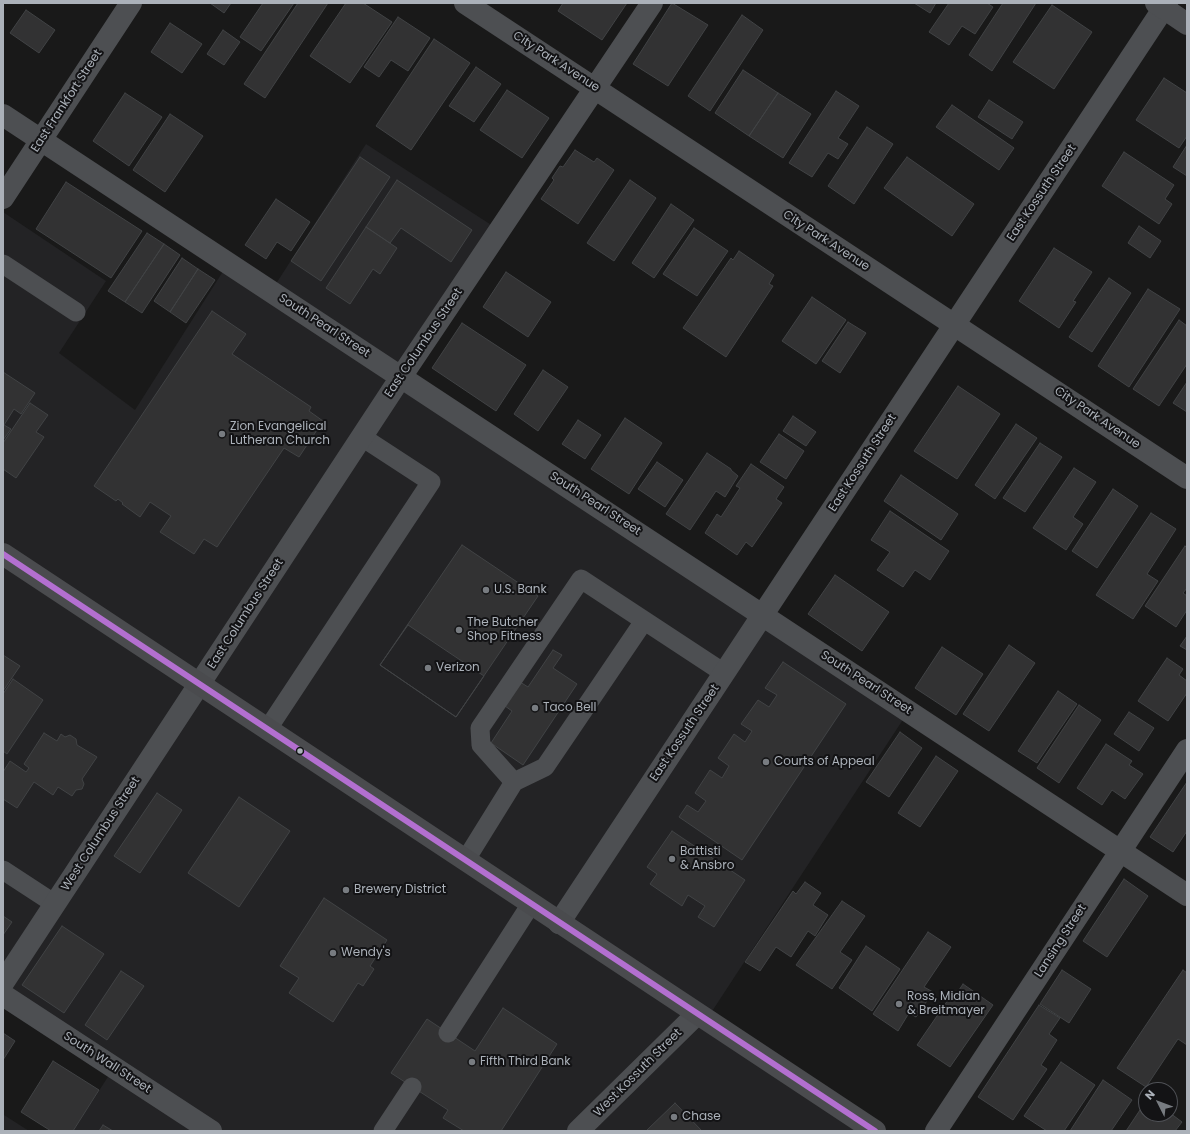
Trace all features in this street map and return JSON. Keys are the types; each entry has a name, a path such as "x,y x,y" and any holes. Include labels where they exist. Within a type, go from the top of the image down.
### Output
{"main road":[{"path":"3,554 465,861 876,1131"}],"street":[{"name":"East Frankfort Street","path":"3,198 131,3"},
{"name":"City Park Avenue","path":"465,3 1187,478"},
{"name":"East Columbus Street","path":"200,685 401,377 596,89 652,3"},
{"path":"1162,5 1187,24"},
{"name":"East Kossuth Street","path":"559,923 954,325 1162,5"},
{"name":"South Pearl Street","path":"3,115 763,614 1187,895"},
{"name":"West Columbus Street","path":"3,983 200,685"},
{"name":"Lansing Street","path":"936,1131 1187,750"},
{"name":"South Wall Street","path":"3,995 211,1131"},
{"name":"West Kossuth Street","path":"578,1131 697,1014"}],"lane":[{"path":"3,264 76,312"},
{"path":"267,730 430,482 362,437"},
{"path":"514,782 481,745 480,728 582,579 724,673"},
{"path":"465,861 514,782 545,767 644,620"},
{"path":"3,870 55,904"},
{"path":"448,1033 531,904"},
{"path":"383,1131 412,1087"}],"shaded area":[{"path":"366,144 496,228 402,382 906,715 705,1022 864,1131 73,1131 113,1069 3,994 3,212 106,281 59,353 135,410 227,265 270,293"},
{"path":"4,1115 29,1131 3,1131"}],"building":[{"path":"210,3 231,3 224,13"},
{"path":"263,3 294,3 261,51 240,37"},
{"path":"298,3 328,3 265,98 244,84"},
{"path":"346,3 363,3 392,22 350,83 310,56"},
{"path":"563,3 627,3 602,40 558,11"},
{"path":"672,3 708,25 668,86 633,64"},
{"path":"914,3 936,3 930,13"},
{"path":"949,3 987,3 993,7 975,34 962,26 949,45 929,32"},
{"path":"1003,3 1036,3 992,71 969,55"},
{"path":"1052,5 1092,32 1054,89 1013,62"},
{"path":"26,10 55,30 39,53 10,33"},
{"path":"742,15 763,30 710,111 688,96"},
{"path":"398,17 430,38 408,71 391,60 379,77 364,67"},
{"path":"170,23 202,44 182,73 151,52"},
{"path":"223,30 240,42 224,65 207,54"},
{"path":"434,39 470,63 411,150 376,126"},
{"path":"476,67 501,84 474,122 449,106"},
{"path":"743,70 778,93 749,136 715,113"},
{"path":"1164,78 1187,93 1187,136 1179,148 1136,120"},
{"path":"507,90 549,118 522,158 480,130"},
{"path":"836,91 859,106 838,138 848,144 838,159 828,153 812,177 789,163"},
{"path":"125,93 162,117 129,166 93,141"},
{"path":"778,93 811,114 783,158 749,136"},
{"path":"989,100 1023,122 1012,139 978,117"},
{"path":"952,105 1014,148 999,170 936,127"},
{"path":"170,114 203,136 165,192 133,170"},
{"path":"867,127 893,144 854,204 828,186"},
{"path":"1187,145 1187,176 1173,167"},
{"path":"575,150 594,162 597,158 614,170 578,224 541,199 554,180 552,178 560,166 563,167"},
{"path":"1124,152 1174,185 1165,199 1172,204 1159,224 1102,186"},
{"path":"360,157 390,177 321,281 291,261"},
{"path":"907,157 974,204 952,236 884,188"},
{"path":"397,180 472,230 451,262 401,228 390,243 366,227"},
{"path":"630,180 656,198 614,261 587,243"},
{"path":"66,182 142,231 111,278 36,229"},
{"path":"276,199 310,222 291,251 277,242 266,259 245,245"},
{"path":"671,204 694,220 654,278 632,263"},
{"path":"1139,226 1161,241 1150,258 1128,243"},
{"path":"366,227 397,248 380,274 373,269 350,304 326,288"},
{"path":"694,228 728,251 697,296 663,274"},
{"path":"147,233 164,244 125,302 108,291"},
{"path":"164,244 180,255 142,313 125,302"},
{"path":"1054,248 1092,272 1073,301 1076,302 1059,328 1019,301"},
{"path":"739,251 774,275 769,284 773,286 726,357 683,328 731,258 733,260"},
{"path":"182,258 198,269 170,312 154,301"},
{"path":"198,269 215,280 186,323 170,312"},
{"path":"506,272 551,302 528,337 483,307"},
{"path":"1109,278 1131,293 1092,352 1069,337"},
{"path":"1148,289 1180,309 1129,387 1098,366"},
{"path":"812,297 846,320 816,364 782,341"},
{"name":"Zion Evangelical Lutheran Church","path":"212,311 246,334 232,354 311,407 309,411 323,421 299,457 284,448 217,547 204,539 194,554 160,532 171,516 150,502 140,517 122,504 123,503 118,499 116,501 94,486"},
{"path":"1179,320 1187,326 1187,364 1159,406 1133,389"},
{"path":"848,322 866,333 840,373 822,361"},
{"path":"462,323 526,365 496,411 432,368"},
{"path":"543,370 568,387 538,431 514,414"},
{"path":"3,372 35,393 21,414 14,409 4,425 11,429 3,440"},
{"path":"1187,382 1187,412 1173,403"},
{"path":"958,386 1000,414 957,479 914,451"},
{"path":"30,403 48,415 36,432 44,437 16,478 3,469 3,443"},
{"path":"793,416 816,432 806,446 783,431"},
{"path":"625,418 662,443 629,494 591,469"},
{"path":"578,420 601,435 585,459 562,444"},
{"path":"1016,424 1037,438 995,499 975,485"},
{"path":"779,434 804,451 786,479 760,462"},
{"path":"1040,443 1062,457 1025,512 1003,498"},
{"path":"707,453 731,469 738,476 725,497 716,491 690,530 666,514"},
{"path":"657,462 683,480 665,507 638,489"},
{"path":"751,464 784,487 776,499 782,503 752,547 746,542 737,555 705,533 717,514 721,517 740,488 736,486"},
{"path":"1074,468 1096,482 1073,517 1083,524 1066,550 1033,528"},
{"path":"901,475 958,514 941,540 884,501"},
{"path":"1113,489 1138,506 1097,568 1072,551"},
{"path":"890,511 949,551 930,580 915,570 903,587 877,570 890,552 871,540"},
{"path":"1151,513 1176,529 1147,574 1158,581 1133,619 1096,595"},
{"path":"462,545 538,596 456,717 380,665"},
{"path":"1185,546 1187,548 1187,588 1183,593 1187,596 1187,610 1176,627 1145,606"},
{"path":"835,575 889,612 862,651 808,614"},
{"name":"Verizon","path":"408,625 484,676 456,717 380,665"},
{"path":"1187,636 1187,650 1180,646"},
{"path":"1009,645 1035,663 989,731 963,714"},
{"path":"942,647 983,674 956,715 915,688"},
{"name":"Taco Bell","path":"553,650 562,655 553,668 577,684 523,765 491,743 512,711 505,706 520,682 528,687"},
{"path":"3,655 20,666 3,691"},
{"path":"1167,658 1183,669 1179,675 1187,681 1187,693 1168,721 1138,701"},
{"name":"Courts of Appeal","path":"783,662 846,704 742,860 679,817 687,805 698,812 706,801 695,793 710,770 722,778 729,766 718,758 734,734 745,742 752,731 741,724 758,700 769,707 777,695 765,688"},
{"path":"13,679 43,700 7,754 3,751 3,694"},
{"path":"1058,691 1077,704 1037,763 1018,751"},
{"path":"1079,705 1101,720 1059,783 1037,768"},
{"path":"1129,712 1154,728 1139,751 1114,734"},
{"path":"900,732 922,748 889,797 866,782"},
{"path":"44,733 57,741 61,734 65,737 70,735 76,739 77,745 97,757 82,779 84,784 82,789 76,790 72,796 58,787 53,795 34,782 17,808 3,799 3,772 10,761 26,772 29,768 24,764"},
{"path":"1106,744 1132,761 1129,765 1143,774 1125,799 1112,790 1102,805 1077,788"},
{"path":"936,756 958,771 920,827 898,813"},
{"path":"1187,782 1187,831 1173,852 1150,837"},
{"path":"157,793 182,810 140,873 114,856"},
{"path":"239,797 290,831 239,907 188,873"},
{"path":"672,831 745,880 714,927 698,917 705,906 688,895 682,906 650,884 657,874 647,867"},
{"path":"1124,879 1148,896 1107,957 1083,941"},
{"path":"805,882 821,893 813,905 828,915 815,936 808,931 791,957 776,947 760,971 745,962 793,891 796,894"},
{"name":"Wendy's","path":"324,898 387,940 370,966 374,969 363,986 358,983 333,1022 289,993 299,978 280,966"},
{"path":"842,901 865,916 840,952 852,960 832,989 796,965"},
{"path":"3,916 12,922 3,935"},
{"path":"62,926 104,954 64,1013 22,985"},
{"path":"928,932 951,947 924,987 933,992 916,1017 909,1013 898,1031 873,1014"},
{"path":"866,946 900,969 872,1011 839,988"},
{"path":"1062,970 1091,989 1069,1023 1040,1004"},
{"path":"1183,970 1187,973 1187,1045 1178,1039 1149,1082 1138,1082 1117,1068"},
{"path":"121,971 144,986 107,1040 85,1025"},
{"path":"963,984 993,1005 950,1067 917,1045 948,1000 951,1002"},
{"path":"1039,1005 1060,1018 1049,1034 1057,1040 1041,1065 1047,1069 1013,1120 978,1097"},
{"name":"Fifth Third Bank","path":"503,1008 557,1044 501,1131 464,1131 443,1118 448,1110 391,1073 427,1019 475,1051"},
{"path":"3,1033 15,1041 3,1060"},
{"path":"53,1061 99,1090 73,1131 51,1131 21,1112"},
{"path":"1061,1062 1095,1085 1064,1131 1047,1131 1024,1116"},
{"path":"1103,1080 1132,1100 1111,1131 1070,1131"},
{"name":"Chase","path":"675,1103 702,1131 646,1131"},
{"path":"1138,1113 1138,1122 1178,1122 1178,1119 1182,1122 1175,1131 1126,1131"},
{"path":"103,1125 113,1131 99,1131"}],"transit line":[{"path":"3,554 875,1131"}],"place":[{"name":"Zion Evangelical Lutheran Church","path":"222,434"},
{"name":"U.S. Bank","path":"486,590"},
{"name":"The Butcher Shop Fitness","path":"459,630"},
{"name":"Verizon","path":"428,668"},
{"name":"Taco Bell","path":"535,708"},
{"name":"Courts of Appeal","path":"766,762"},
{"name":"Battisti & Ansbro","path":"672,859"},
{"name":"Brewery District","path":"346,890"},
{"name":"Wendy's","path":"333,953"},
{"name":"Ross, Midian & Breitmayer","path":"899,1004"},
{"name":"Fifth Third Bank","path":"472,1062"},
{"name":"Chase","path":"674,1117"}]}
